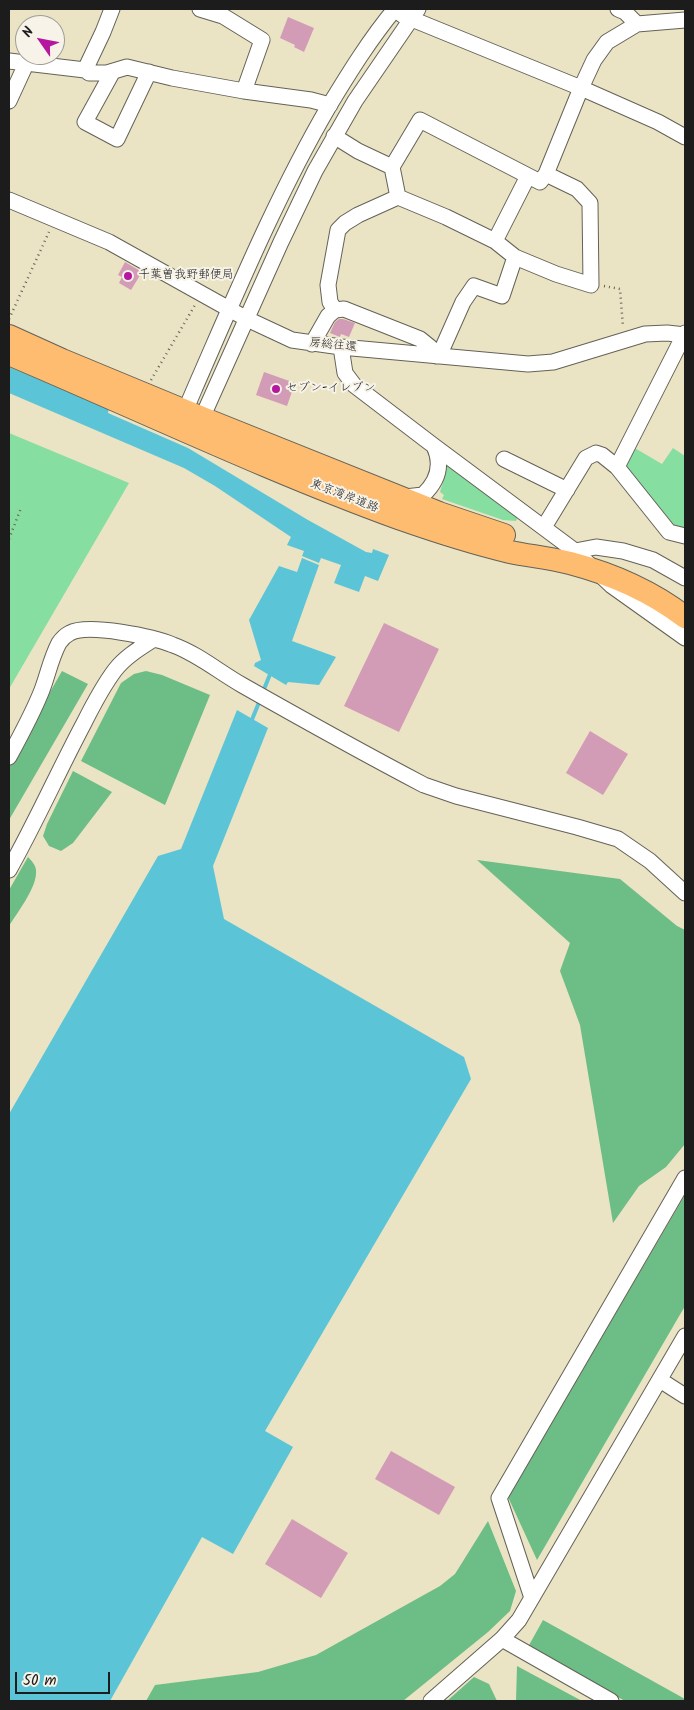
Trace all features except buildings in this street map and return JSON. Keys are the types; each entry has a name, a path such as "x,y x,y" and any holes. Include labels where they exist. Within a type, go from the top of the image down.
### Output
{"highway":[{"name":"東京湾岸道路","path":"9,336 143,394 304,482 400,518 484,546 595,570 650,594 685,617"},
{"name":"東京湾岸道路","path":"9,354 399,496 474,526 500,534 575,550 626,567 650,594 685,599"}],"street":[{"path":"85,70 104,32 112,9"},
{"path":"200,9 223,16 262,40 244,91"},
{"path":"618,9 625,12 637,24"},
{"path":"191,420 230,309 284,190 310,138 391,10 414,14 658,122 685,137"},
{"path":"191,420 247,319 303,194 334,136 355,101 414,14"},
{"path":"398,197 392,167 420,120 540,182 546,174 594,60 607,42 637,24 685,20"},
{"path":"9,101 26,65"},
{"path":"36,65 85,70 89,73 112,73 127,67 172,78 244,91 311,100 330,105"},
{"path":"112,73 85,122 117,139 148,72"},
{"path":"334,136 358,151 392,167"},
{"path":"335,310 330,302 328,285 338,230 358,215 398,197 446,217 495,241 515,257 556,274 591,285 590,203 577,189 546,174"},
{"path":"495,241 528,176"},
{"name":"房総往還","path":"9,200 109,242 247,319 299,342 528,364 553,362 645,334 685,334"},
{"path":"312,344 328,316 335,310 344,309 420,339 437,356 474,286 502,296 515,257"},
{"path":"618,467 685,334"},
{"path":"341,347 343,368 349,380 434,446 575,550 595,570"},
{"path":"399,496 412,497 422,495 434,482 440,468 434,446"},
{"path":"544,527 586,458 596,454 602,455 618,467 668,532 685,536"},
{"path":"504,459 567,490"},
{"path":"575,550 596,547 630,553 653,560 685,578"},
{"path":"650,594 685,638"},
{"path":"9,757 39,697 52,657 60,642 69,633 83,629 99,629 154,639 174,645 192,654 240,684 424,785 456,796 618,839 650,861 685,893"},
{"path":"9,870 31,832 66,756 96,701 116,670 134,652 154,639"},
{"path":"532,1598 499,1498 685,1178"},
{"path":"431,1701 502,1639 519,1620 685,1336"},
{"path":"660,1380 685,1396"},
{"path":"502,1639 611,1701"}],"path":[{"path":"9,319 55,219"},
{"path":"591,285 620,289 624,340"},
{"path":"143,394 202,293"},
{"path":"9,539 21,508"}],"green space":[{"path":"9,433 129,483 9,689"},
{"path":"633,447 662,464 673,448 685,456 685,531 672,528 620,467"},
{"path":"446,464 518,517 516,521 503,520 442,499 444,495 440,492 446,472"},
{"path":"62,671 88,684 9,820 9,764"},
{"path":"146,671 162,675 210,695 165,805 81,761 121,683 134,674"},
{"path":"73,771 112,792 73,843 61,851 49,846 43,836"},
{"path":"28,857 35,867 35,880 25,901 9,926 9,890"},
{"path":"477,860 620,879 677,926 685,930 685,1144 666,1167 639,1186 613,1223 580,1025 560,971 570,943"},
{"path":"685,1195 685,1306 537,1560 508,1497"},
{"path":"488,1521 516,1591 510,1611 488,1632 403,1701 146,1701 155,1685 258,1672 316,1655 440,1586 455,1574"},
{"path":"543,1620 685,1699 685,1701 625,1701 528,1647"},
{"path":"517,1666 582,1701 516,1701"},
{"path":"474,1677 489,1684 497,1701 447,1701"}],"water":[{"path":"9,367 109,408 108,413 188,448 308,520 366,552 372,553 373,549 389,555 378,581 365,576 359,592 334,583 341,565 321,558 319,563 302,556 304,551 287,545 291,537 215,486 184,468 9,393"},
{"path":"302,558 319,565 292,641 336,657 319,685 288,682 286,685 254,666 255,663 261,660 249,620 279,566 297,572"},
{"path":"237,710 268,728 213,866 224,919 464,1057 471,1079 265,1431 293,1447 233,1554 202,1537 110,1701 9,1701 9,1114 158,856 181,849"}],"waterway":[{"path":"262,694 271,672"},
{"path":"251,722 260,700"}],"place":[{"name":"千葉曽我野郵便局","path":"128,276"},
{"name":"セブン-イレブン","path":"276,389"}]}
